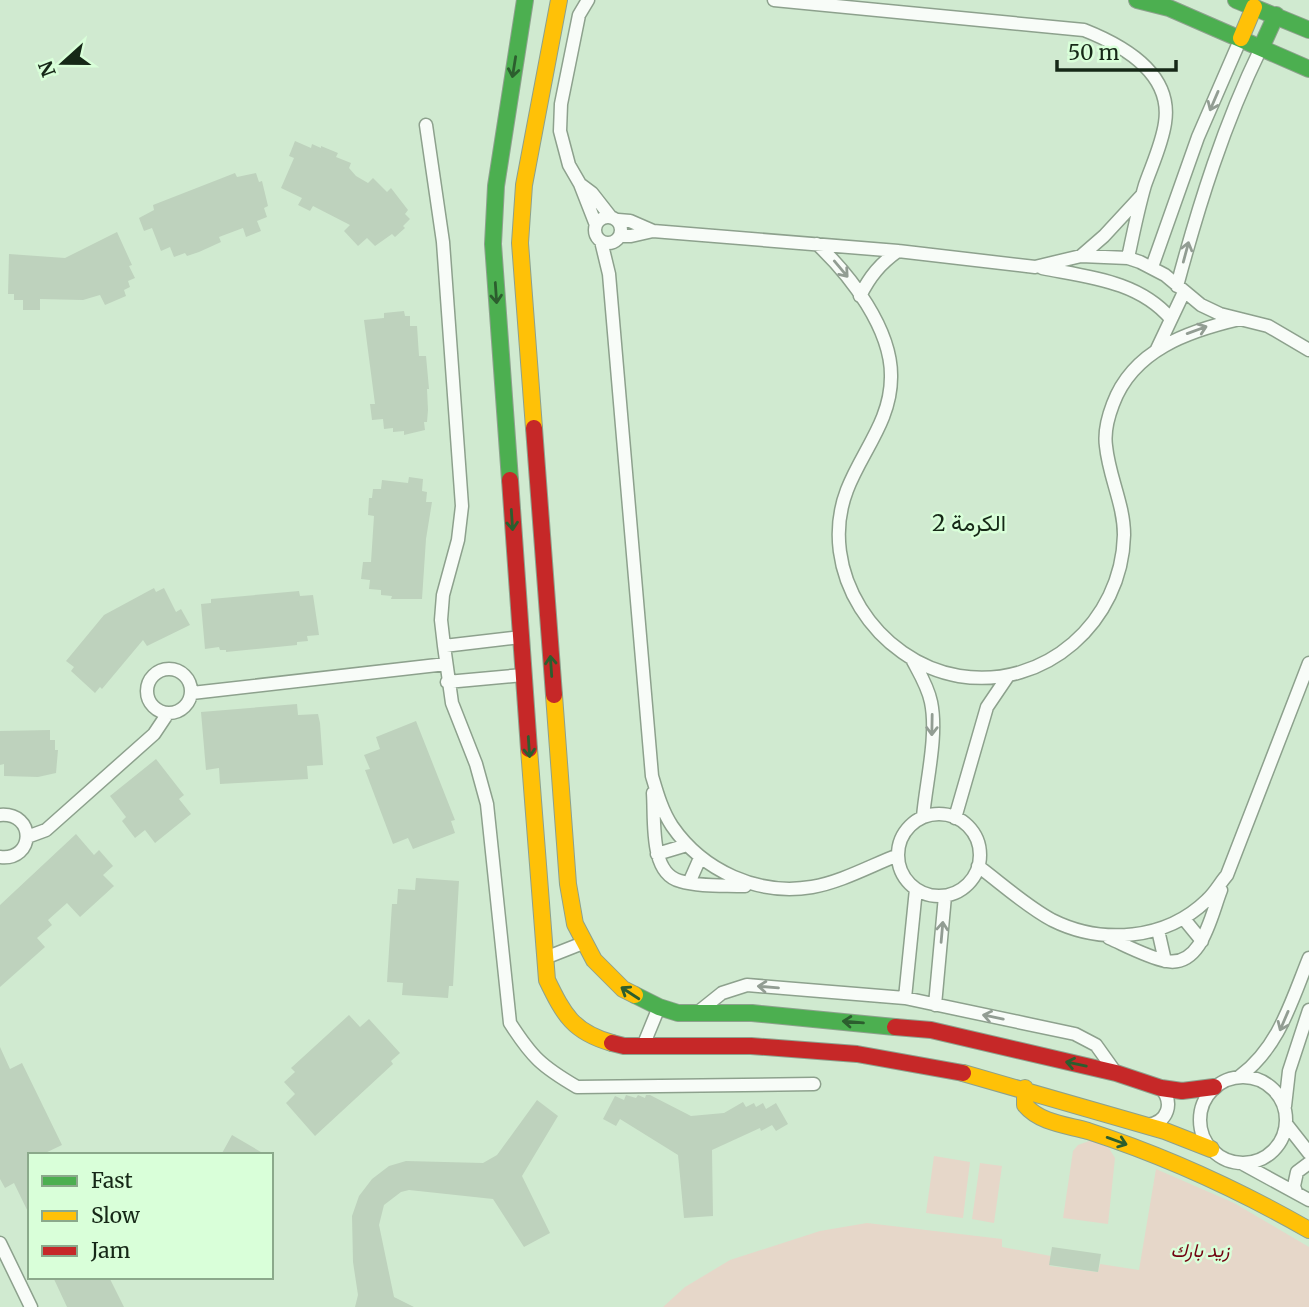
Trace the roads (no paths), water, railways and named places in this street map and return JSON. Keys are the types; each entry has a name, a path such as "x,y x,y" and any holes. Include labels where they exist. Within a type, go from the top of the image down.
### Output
{"street":[{"path":"525,0 496,186 493,244 544,958 547,980 559,1005 574,1026 594,1038 624,1046 751,1046 858,1054 980,1076 1148,1125 1211,1149 1225,1159 1242,1163 1309,1200"},
{"path":"559,0 524,185 520,243 568,884 570,905 583,943 607,975 640,999 678,1013 752,1013 931,1030 1116,1073 1161,1088 1191,1090 1214,1087 1240,1076 1267,1083 1275,1090 1284,1106"},
{"path":"588,0 579,15 561,104 560,131 563,149 596,225"},
{"path":"774,0 1084,30 1112,41 1144,63 1164,99 1165,122 1143,193 1128,258"},
{"path":"1137,0 1169,8 1309,69"},
{"path":"1236,0 1309,30"},
{"path":"1152,267 1198,137 1254,7"},
{"path":"1157,349 1171,319 1180,289 1200,202 1239,93 1276,15"},
{"path":"426,125 443,242 461,506 458,540 443,595 441,620 447,682 452,703 483,783 487,804 510,1023 528,1050 546,1069 577,1087 814,1084"},
{"path":"580,184 597,198 621,228 609,274"},
{"path":"1081,256 1118,222 1143,193"},
{"path":"1178,194 1200,202"},
{"path":"653,231 630,221 601,218 595,233 601,241 609,274 660,865 667,875 677,881 689,883 812,887 898,855"},
{"path":"601,241 607,243 653,231 898,251 1035,267 1101,279 1146,297 1160,306 1171,319"},
{"path":"817,244 848,277 876,320 889,355 891,376 888,405 878,432 846,492 839,531 844,570 858,606 882,637 913,661 944,673 976,679 1008,676 1042,666 1071,647 1096,622 1113,591 1121,563 1124,534 1121,505 1109,469 1105,443 1108,416 1118,391 1135,368 1157,349 1183,335 1240,319"},
{"path":"860,296 876,270 898,251"},
{"path":"1035,267 1081,256 1128,258 1152,267 1200,305 1220,314 1268,326 1309,350"},
{"path":"1101,279 1106,257"},
{"path":"444,646 521,636"},
{"path":"913,661 927,690 933,722 923,817"},
{"path":"1099,934 1164,961 1176,962 1196,951 1309,663"},
{"path":"192,693 446,664"},
{"path":"168,668 183,673 191,685 192,693 186,705 175,713 168,713 161,712 149,702 147,687 154,674 168,668"},
{"path":"447,682 523,675"},
{"path":"956,818 987,707 1008,676"},
{"path":"27,837 46,830 146,741 161,726 168,713"},
{"path":"652,776 659,801 671,824 700,858 720,871 766,887"},
{"path":"934,814 956,818 973,832 978,843 978,866 971,880 960,890 945,895 925,894 916,889 903,874 898,855 904,832 912,823 934,814"},
{"path":"0,816 8,815 19,820 27,837 23,849 18,853 0,857"},
{"path":"657,853 687,845"},
{"path":"689,883 700,858"},
{"path":"978,866 1050,919 1073,929 1129,936 1158,930 1184,919 1208,900 1227,875"},
{"path":"905,998 916,889"},
{"path":"935,1005 945,895"},
{"path":"1184,919 1202,941"},
{"path":"1158,930 1164,961"},
{"path":"544,958 583,943"},
{"path":"1240,1076 1253,1066 1274,1042 1309,958"},
{"path":"697,1013 722,993 747,985 905,998 1082,1036 1101,1051 1116,1073"},
{"path":"643,1046 659,1007"},
{"path":"1309,1010 1289,1070 1284,1106 1287,1125 1309,1153"},
{"path":"1211,1149 1205,1141 1200,1122 1203,1103 1214,1087"},
{"path":"1025,1088 1025,1105 1035,1116 1090,1132 1208,1176 1267,1205 1309,1230"},
{"path":"1148,1125 1160,1121 1167,1111 1168,1099 1161,1088"},
{"path":"1242,1163 1268,1156 1281,1142 1287,1125"},
{"path":"1296,1192 1294,1186 1297,1172 1309,1163"},
{"path":"0,1243 31,1307"}],"district":[{"name":"الكرمة 2","path":"969,523"}],"park label":[{"name":"زيد بارك","path":"1200,1250"}]}
